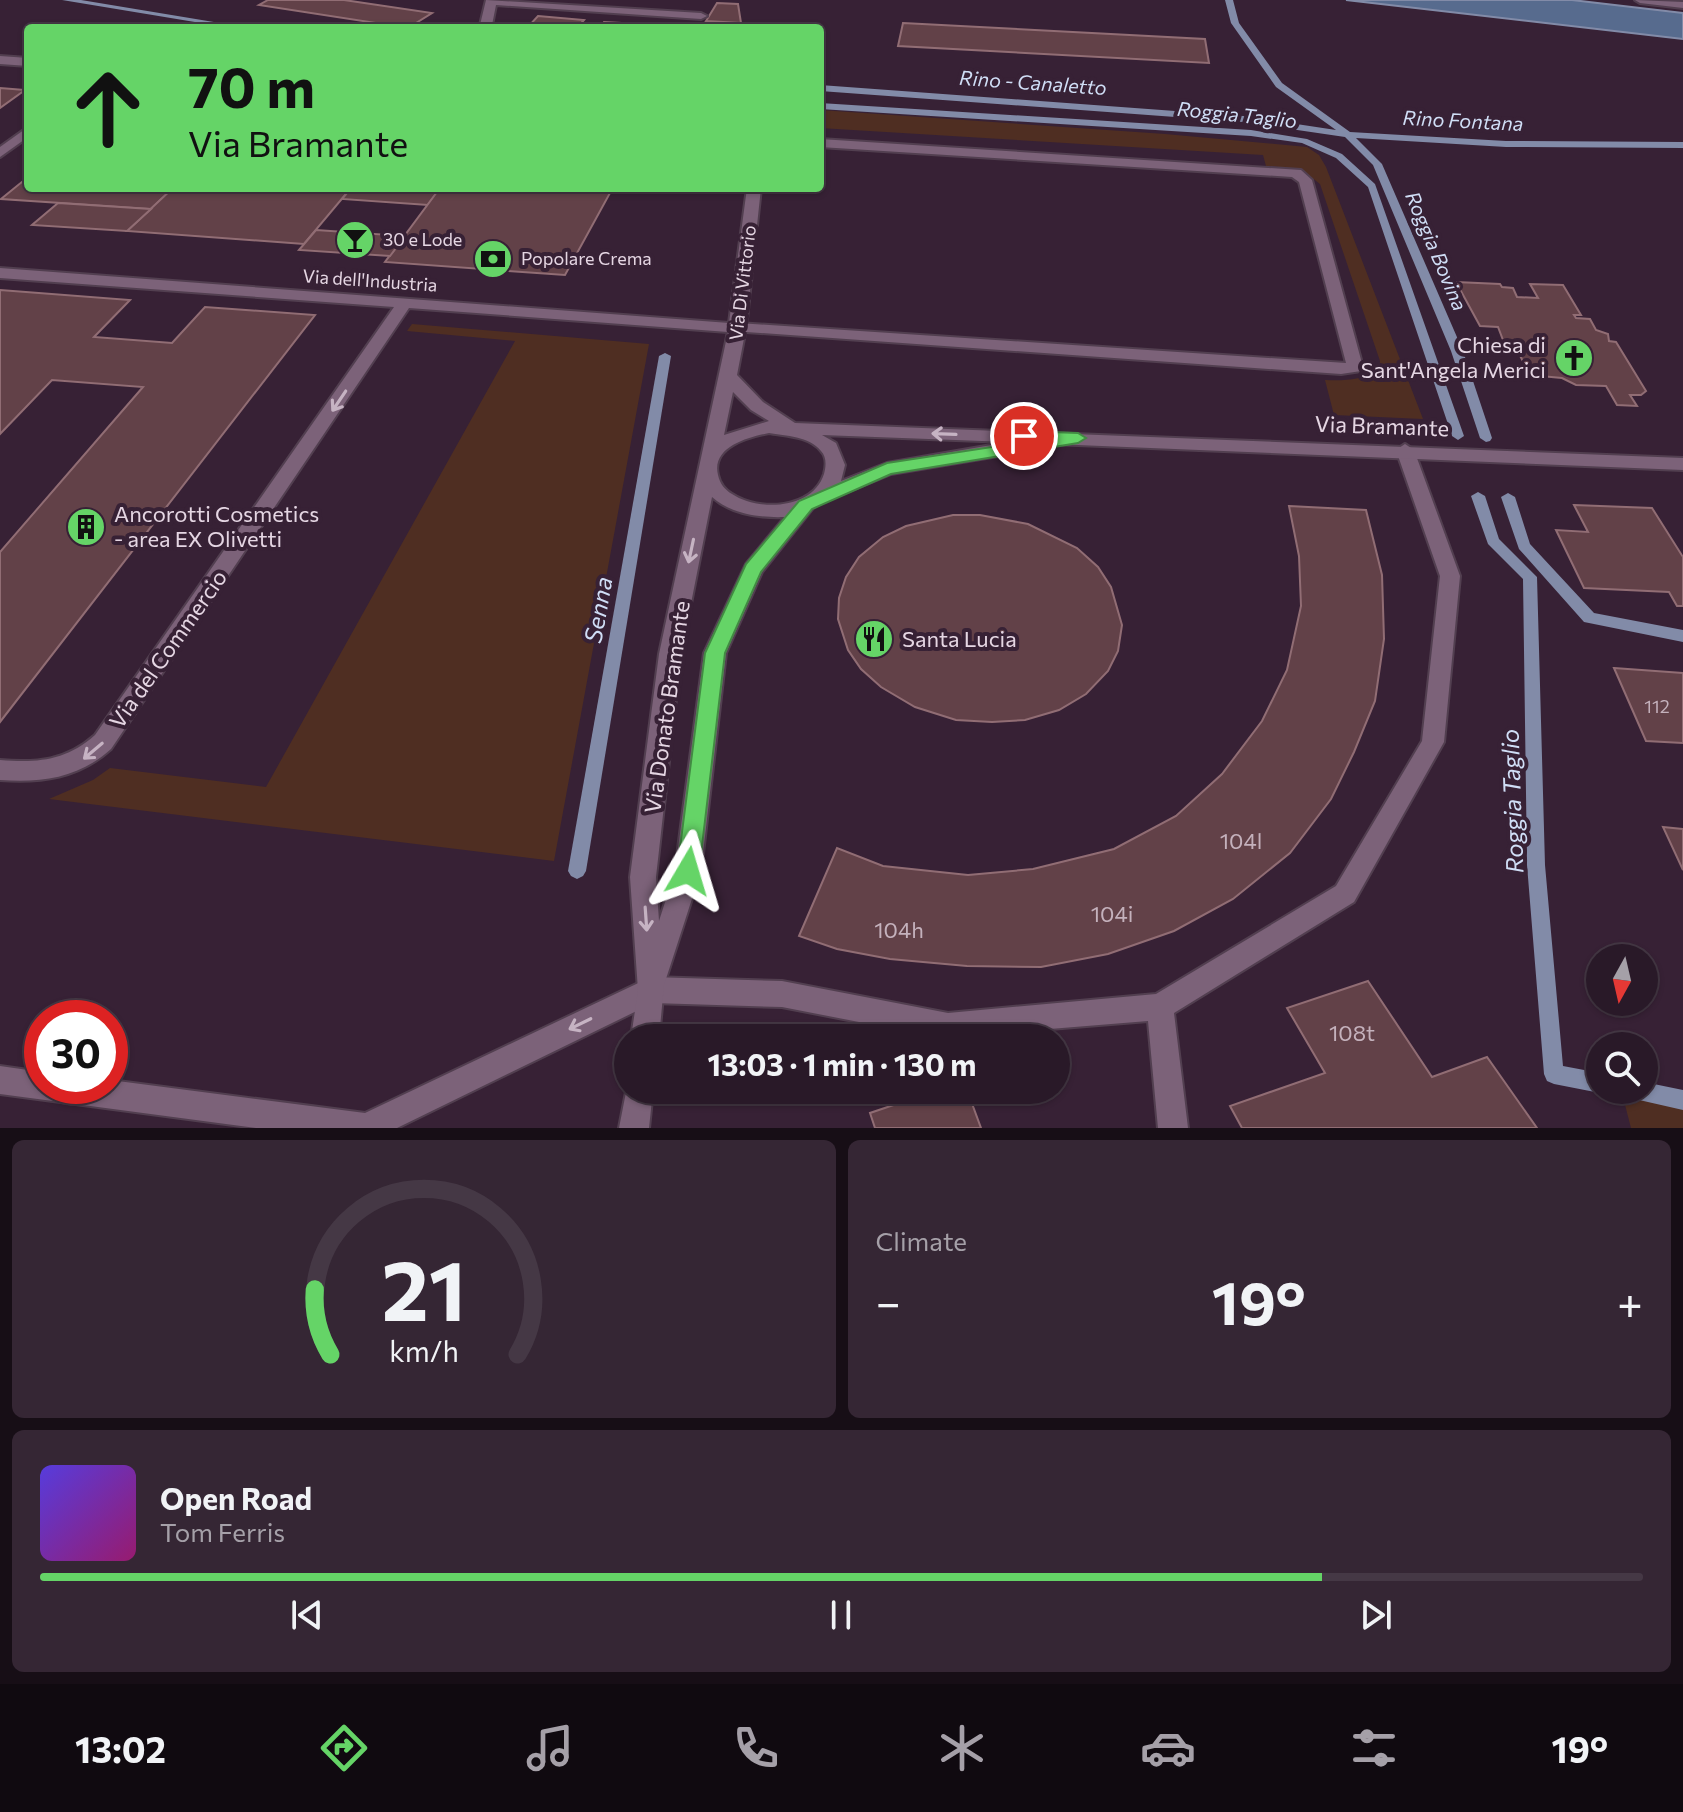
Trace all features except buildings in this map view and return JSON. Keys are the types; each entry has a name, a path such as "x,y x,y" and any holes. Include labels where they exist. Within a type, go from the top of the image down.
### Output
{"street":[{"path":"1640,0 1683,5"},
{"path":"486,24 491,1 701,16"},
{"path":"0,60 24,62"},
{"path":"0,153 24,134"},
{"name":"Via dell'Industria","path":"0,273 738,328 1341,369 1355,367 1305,180 1296,173 824,143"},
{"name":"Via Di Vittorio","path":"708,468 730,378 754,192"},
{"name":"Via del Commercio","path":"0,770 29,773 65,768 89,757 103,742 405,303"},
{"path":"730,378 757,406 791,428 826,443 835,456 838,469 833,483 814,500 785,511 763,512 742,508 725,499 713,488 708,468 717,448 748,430 791,428"},
{"name":"Via Bramante","path":"791,428 1405,450 1683,464"},
{"name":"Via Bramante","path":"814,500 887,469 1078,438"},
{"path":"128,1097 366,1128 651,990 782,994 948,1026 1160,1007 1345,894 1433,742 1450,576 1405,450"},
{"name":"Via Donato Bramante","path":"651,990 643,877 670,654 708,468"},
{"name":"Via Donato Bramante","path":"647,1024 651,990 688,871 715,653 753,569 814,500"},
{"path":"1160,1007 1173,1128"},
{"path":"0,1080 24,1083"},
{"path":"634,1128 637,1104"}],"shaded area":[{"path":"824,110 1307,147 1319,155 1326,167 1423,419 1334,415 1325,380 1366,376 1379,370 1380,361 1320,184 1301,172 1266,166 1263,155 824,128"},
{"path":"412,324 649,344 554,861 49,799 93,780 110,768 266,787 515,341 407,331"},
{"path":"1658,1100 1683,1103 1683,1128 1631,1128 1625,1104 1658,1104"}],"water":[{"path":"1346,0 1572,0 1683,13 1683,39"}],"waterway":[{"name":"Rino - Canaletto","path":"66,0 220,24"},
{"path":"1229,0 1235,23 1279,85 1348,135"},
{"name":"Rino - Canaletto","path":"824,88 1243,119 1348,135"},
{"name":"Roggia Taglio","path":"824,106 1251,133 1304,141 1339,156 1372,186 1458,436"},
{"name":"Rino Fontana","path":"1348,135 1506,144 1683,145"},
{"name":"Roggia Bovina","path":"1348,135 1377,164 1457,351 1486,438"},
{"name":"Senna","path":"577,871 665,356"},
{"name":"Roggia Taglio","path":"1478,496 1493,541 1530,577 1536,865 1554,1074 1586,1080"},
{"name":"Roggia Bovina","path":"1508,497 1524,546 1589,618 1683,636"},
{"name":"Roggia Taglio","path":"1658,1095 1683,1100"}],"place":[{"name":"30 e Lode","path":"355,240"},
{"name":"Popolare Crema","path":"493,259"},
{"name":"Chiesa di Sant'Angela Merici","path":"1574,358"},
{"name":"Ancorotti Cosmetics - area EX Olivetti","path":"86,527"},
{"name":"Santa Lucia","path":"874,639"}],"route":[{"path":"688,871 715,653 753,569 805,505 887,469 1078,438 1024,436"}]}
